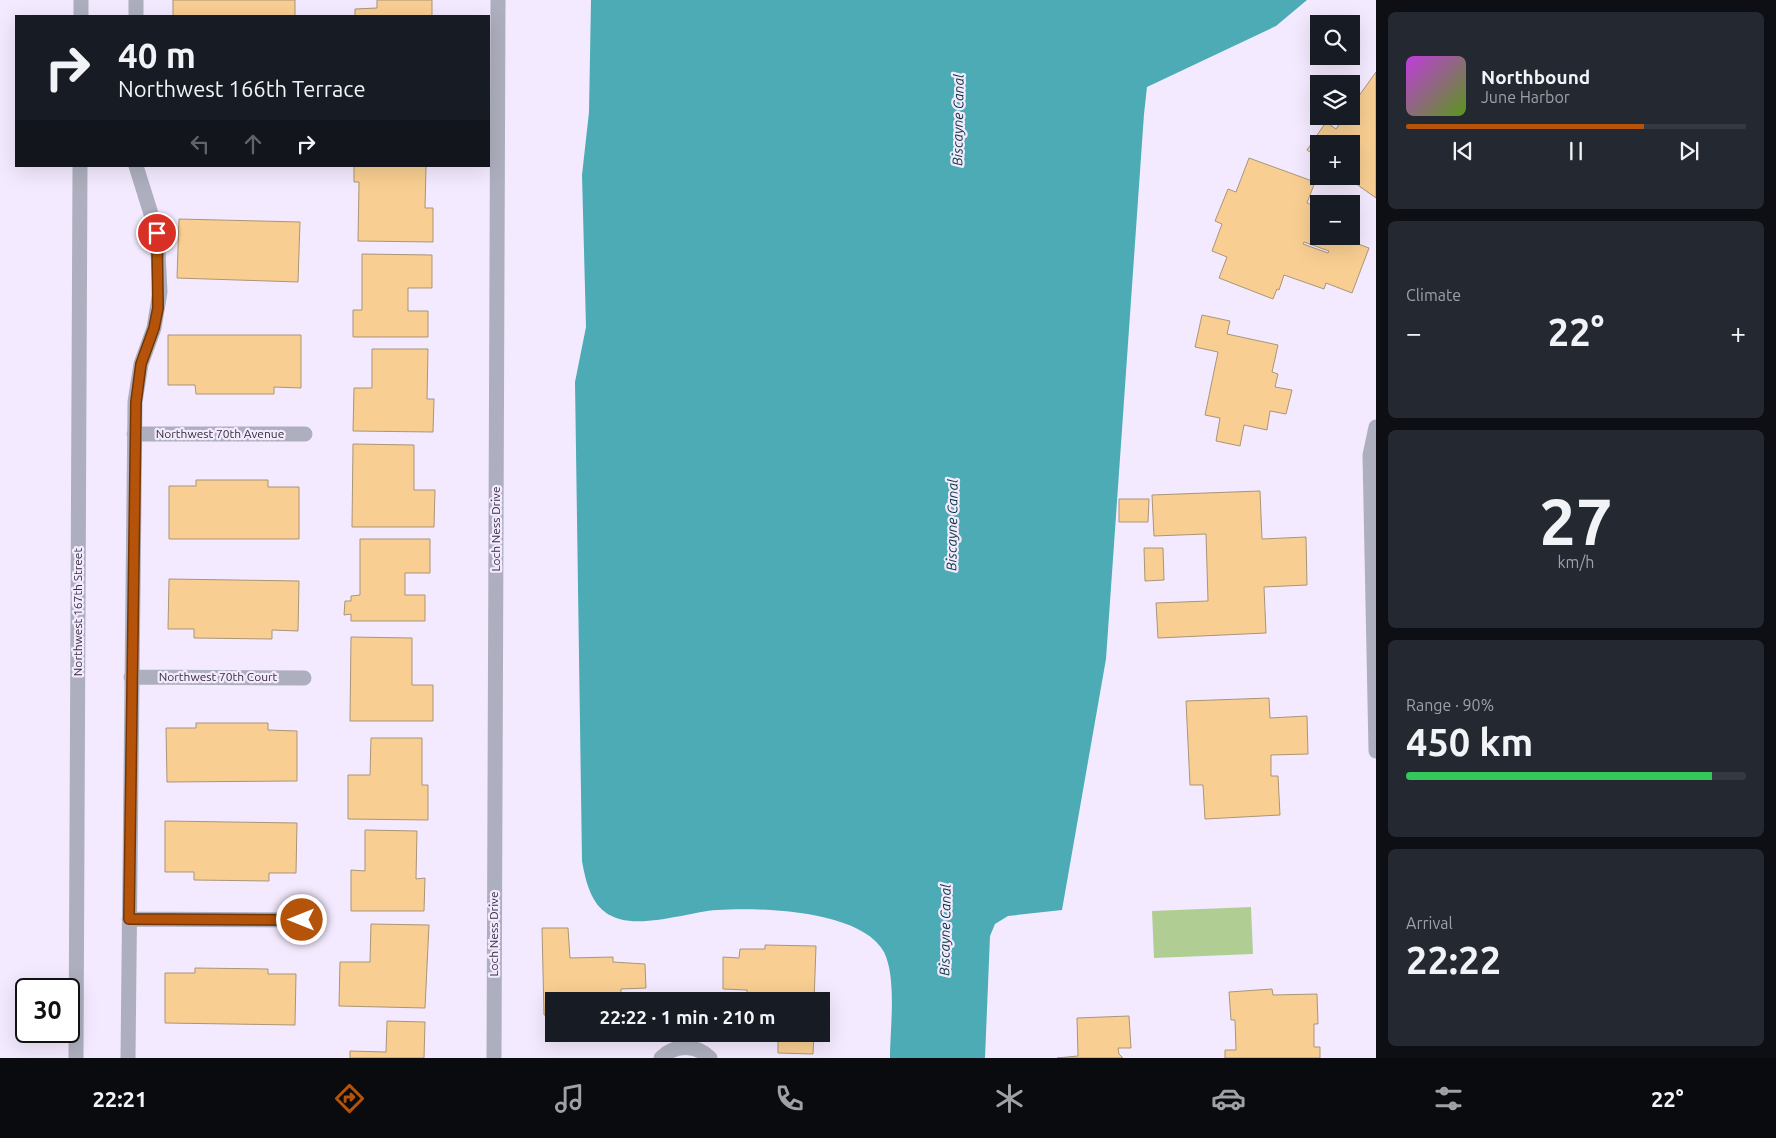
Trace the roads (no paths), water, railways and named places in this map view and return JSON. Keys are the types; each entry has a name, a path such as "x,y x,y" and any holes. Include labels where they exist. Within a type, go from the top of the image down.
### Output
{"street":[{"path":"81,0 81,15"},
{"path":"136,0 136,15"},
{"name":"Loch Ness Drive","path":"494,1058 498,0"},
{"name":"Northwest 167th Street","path":"76,1058 80,167"},
{"path":"128,1058 134,434 137,383 141,364 154,328 160,292 157,233 136,167"},
{"path":"1376,427 1370,454 1376,751"},
{"name":"Northwest 70th Avenue","path":"134,434 305,434"},
{"name":"Northwest 70th Court","path":"131,677 304,678"},
{"path":"129,919 302,920"},
{"path":"661,1058 676,1048 688,1047 700,1050 710,1058"}],"water":[{"name":"Biscayne Canal","path":"591,0 1307,0 1276,26 1147,87 1106,659 1062,910 1008,916 995,924 990,936 985,1058 890,1058 892,989 888,963 884,952 872,938 854,927 832,919 808,914 758,909 717,910 660,920 630,921 616,918 605,912 596,902 589,889 582,861 575,382 586,327 582,175 589,112"}]}
